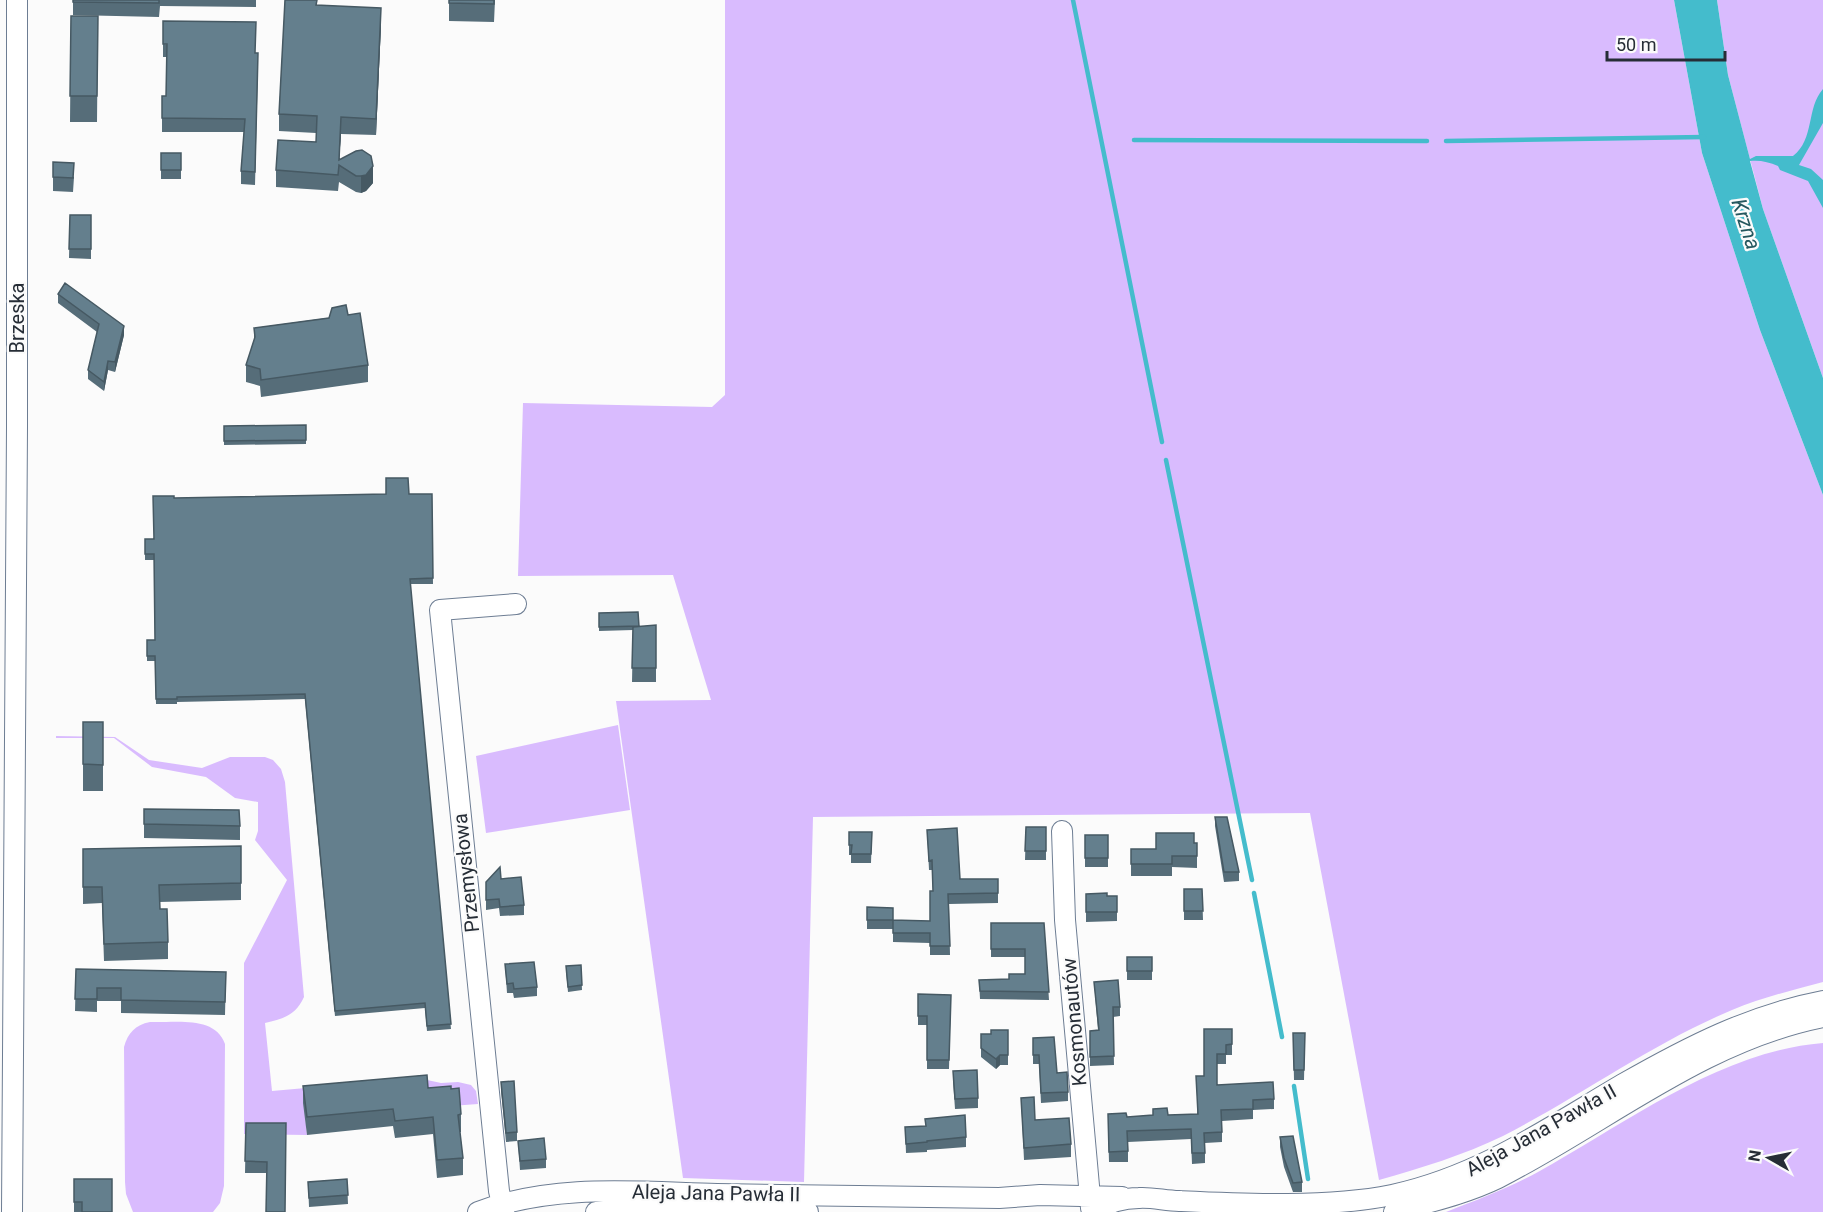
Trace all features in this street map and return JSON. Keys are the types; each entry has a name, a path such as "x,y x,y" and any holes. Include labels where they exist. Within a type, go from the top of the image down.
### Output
{"street":[{"name":"Brzeska","path":"12,1212 7,801 17,0"},
{"name":"Przemysłowa","path":"502,1208 440,610 516,604"},
{"name":"Kosmonautów","path":"1062,831 1065,920 1093,1206"},
{"name":"Aleja Jana Pawła II","path":"596,1212 810,1206 999,1205 1040,1195 1093,1206 1137,1198 1184,1207 1278,1208 1391,1195 1456,1176 1489,1162 1528,1142 1624,1084 1722,1032 1776,1011 1823,1001"},
{"name":"Aleja Jana Pawła II","path":"1394,1212 1496,1179 1632,1099 1726,1048 1779,1028 1823,1017"},
{"name":"Aleja Jana Pawła II","path":"478,1212 502,1208 546,1194 614,1192 810,1206"}],"shaded area":[{"path":"725,0 1674,0 1702,153 1760,330 1823,495 1823,982 1732,1010 1673,1038 1503,1136 1458,1155 1379,1180 1310,813 813,817 804,1182 683,1178 616,701 711,700 673,575 518,576 523,403 712,407 725,395"},
{"path":"1717,0 1823,0 1823,378 1763,209 1728,75"},
{"path":"618,725 630,810 486,833 476,756"},
{"path":"56,736 115,737 149,760 202,768 230,757 265,757 273,760 281,769 285,782 304,997 293,1012 278,1020 265,1023 272,1091 418,1078 441,1083 458,1082 471,1085 476,1091 478,1104 451,1106 304,1103 307,1135 244,1134 244,963 287,880 255,840 258,831 258,802 235,798 206,777 152,767 114,738 56,738"},
{"path":"150,1022 182,1022 203,1025 213,1028 225,1044 224,1186 220,1203 213,1212 133,1212 126,1194 124,1047 133,1030"},
{"path":"1823,1043 1823,1212 1446,1212 1527,1178 1675,1092 1711,1074 1785,1049"}],"water":[{"name":"Krzna","path":"1674,0 1717,0 1728,75 1750,159 1756,156 1793,156 1805,141 1814,105 1823,89 1823,123 1799,165 1811,169 1823,180 1823,208 1808,181 1780,170 1778,166 1771,163 1750,161 1763,209 1823,378 1823,495 1760,330 1702,153"}],"building":[{"path":"73,0 159,0 159,3 73,2"},
{"path":"285,0 317,0 316,5 381,8 376,119 341,117 339,160 362,150 371,156 373,166 366,175 356,176 339,165 338,175 276,170 278,140 316,142 317,116 279,114"},
{"path":"449,0 494,0 494,4 449,3"},
{"path":"71,16 98,16 97,96 70,96"},
{"path":"163,21 256,22 255,53 258,53 255,172 241,171 245,119 162,118 162,96 166,96 167,44 163,44"},
{"path":"161,153 181,153 181,170 161,170"},
{"path":"53,162 74,163 73,178 53,177"},
{"path":"70,215 91,215 91,249 69,249"},
{"path":"65,283 124,326 115,362 108,361 104,382 88,370 99,324 58,294"},
{"path":"346,305 348,315 360,313 368,365 261,380 260,369 246,365 255,337 254,328 329,318 332,308"},
{"path":"306,425 306,440 224,441 224,426"},
{"path":"386,478 408,478 409,494 432,494 433,578 410,579 451,1024 427,1026 425,1003 335,1011 305,694 156,699 155,656 147,656 147,640 155,640 154,554 145,554 145,539 154,539 153,496 174,496 174,498 386,494"},
{"path":"638,612 639,626 599,627 599,613"},
{"path":"656,625 656,668 632,668 633,627"},
{"path":"83,722 103,722 103,765 83,764"},
{"path":"144,809 239,810 240,826 144,824"},
{"path":"1215,817 1227,817 1239,872 1224,872"},
{"path":"1026,827 1046,827 1046,851 1025,851"},
{"path":"957,828 960,879 998,879 998,893 948,894 950,946 930,946 930,933 893,933 893,920 930,921 930,891 933,891 932,860 929,861 927,830"},
{"path":"849,832 872,832 871,854 851,854 852,845 849,845"},
{"path":"1156,833 1194,833 1197,856 1172,856 1172,864 1131,864 1131,849 1156,849"},
{"path":"1085,835 1108,835 1108,858 1085,858"},
{"path":"241,846 241,883 159,885 160,909 167,909 168,942 104,944 102,887 83,887 83,849"},
{"path":"500,867 501,879 521,877 524,905 500,907 499,899 486,900 486,882"},
{"path":"1184,889 1202,889 1203,911 1184,911"},
{"path":"1107,893 1107,896 1117,896 1117,912 1086,912 1086,894"},
{"path":"867,907 893,908 893,920 867,920"},
{"path":"991,923 1044,923 1049,992 980,991 979,980 1009,979 1009,974 1025,974 1025,949 991,949"},
{"path":"1127,957 1152,957 1152,971 1127,971"},
{"path":"534,962 537,987 514,989 513,983 507,984 505,964"},
{"path":"581,965 582,985 568,987 566,966"},
{"path":"76,969 226,972 225,1002 121,1000 121,988 97,988 97,999 75,999"},
{"path":"1118,980 1120,1007 1113,1007 1114,1056 1090,1057 1090,1031 1099,1030 1094,982"},
{"path":"918,994 951,995 949,1060 927,1060 927,1016 918,1016"},
{"path":"1204,1029 1232,1029 1232,1044 1226,1045 1226,1054 1217,1054 1217,1085 1273,1082 1274,1099 1253,1100 1253,1109 1221,1110 1222,1132 1204,1133 1205,1153 1192,1153 1191,1129 1127,1131 1128,1151 1109,1152 1108,1114 1126,1113 1127,1117 1153,1115 1153,1109 1167,1108 1168,1115 1198,1114 1196,1076 1204,1076"},
{"path":"991,1030 1008,1030 1008,1055 1000,1055 996,1059 981,1048 981,1034 991,1034"},
{"path":"1293,1033 1305,1033 1304,1070 1294,1070"},
{"path":"1054,1037 1057,1073 1067,1072 1068,1092 1041,1093 1039,1055 1033,1055 1033,1038"},
{"path":"977,1070 978,1098 955,1099 953,1071"},
{"path":"427,1075 428,1088 451,1086 451,1089 459,1088 461,1114 458,1115 463,1158 437,1160 433,1117 395,1121 393,1109 307,1117 303,1086"},
{"path":"514,1081 517,1132 506,1133 501,1082"},
{"path":"1034,1097 1035,1120 1069,1118 1071,1144 1024,1148 1021,1098"},
{"path":"965,1115 966,1137 906,1144 905,1127 926,1126 925,1119"},
{"path":"246,1123 286,1123 285,1212 266,1212 267,1162 245,1161"},
{"path":"1293,1136 1302,1182 1293,1183 1284,1158 1280,1137"},
{"path":"544,1138 546,1159 520,1161 518,1141"},
{"path":"74,1179 112,1179 112,1212 82,1212 82,1202 74,1202"},
{"path":"347,1179 348,1195 309,1198 308,1182"}],"waterway":[{"path":"1073,0 1162,442"},
{"path":"1446,141 1704,137"},
{"path":"1134,140 1427,141"},
{"path":"1166,460 1252,880"},
{"path":"1254,893 1282,1037"},
{"path":"1294,1086 1308,1179"}]}
